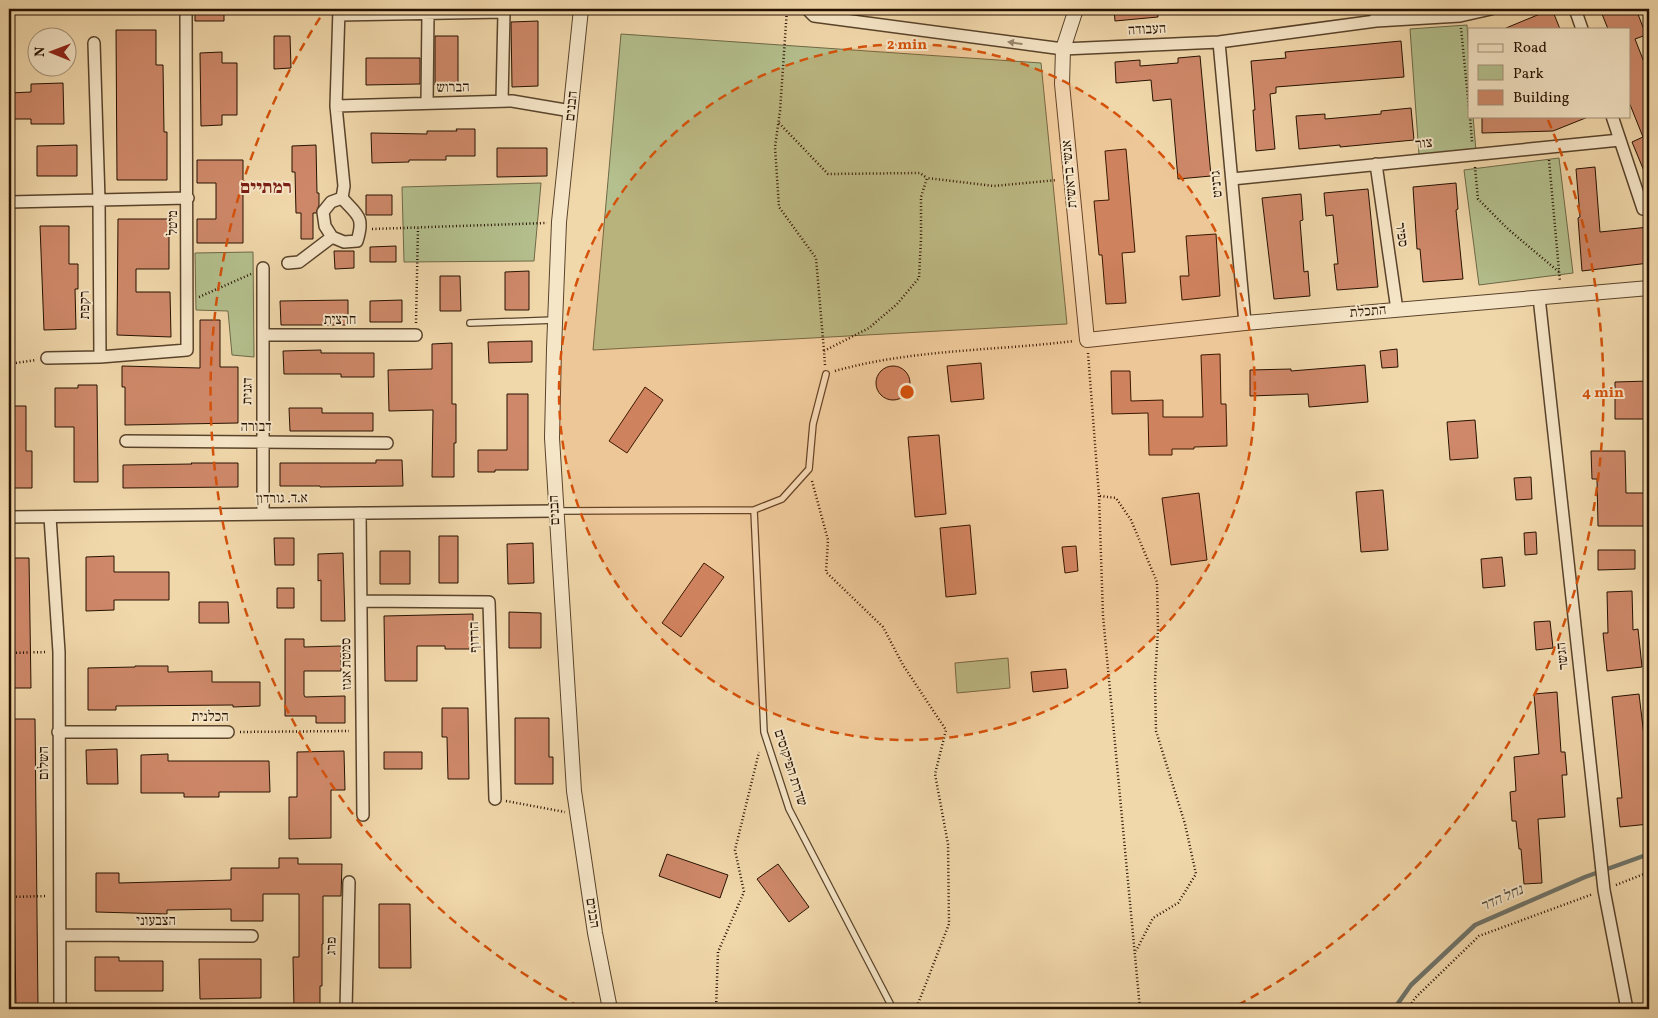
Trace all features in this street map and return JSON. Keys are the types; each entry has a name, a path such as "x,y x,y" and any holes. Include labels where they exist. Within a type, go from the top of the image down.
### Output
{"street":[{"name":"מיטל","path":"100,357 188,350 186,9"},
{"name":"הבנים","path":"581,9 559,222 552,438 574,791 594,924 610,1009"},
{"name":"העבודה","path":"807,9 814,16 1063,49 1219,42 1376,21 1460,16 1491,9"},
{"name":"אנשי בראשית","path":"1076,9 1063,49 1062,84 1086,340"},
{"path":"1376,9 1376,21"},
{"path":"1575,9 1582,28"},
{"path":"342,198 344,186 336,106 339,12 504,12 502,102"},
{"path":"426,104 428,13"},
{"name":"גרניט","path":"1219,42 1245,323"},
{"name":"רקפת","path":"94,43 99,200 100,357"},
{"name":"הברוש","path":"336,106 512,101 572,110"},
{"path":"1613,118 1643,209"},
{"name":"צור","path":"1232,179 1620,140"},
{"name":"ספיר","path":"1376,164 1397,310"},
{"path":"9,202 188,198"},
{"path":"342,198 359,215 361,230 357,241 344,242 332,237 325,226 323,212 331,202 342,198"},
{"path":"288,263 300,262 332,237"},
{"name":"דגנית","path":"263,268 263,514"},
{"name":"התכלת","path":"1086,340 1245,323 1649,288"},
{"name":"הגשר","path":"1539,297 1599,850 1604,890 1627,1009"},
{"name":"חרצית","path":"264,335 416,335"},
{"path":"47,358 100,357"},
{"name":"דבורה","path":"126,441 387,442"},
{"name":"א.ד. גורדון","path":"9,518 555,510"},
{"name":"סמטת אגוז","path":"360,513 363,815"},
{"name":"השלום","path":"50,517 59,652 60,1009"},
{"name":"הרדוף","path":"361,601 488,602 495,799"},
{"name":"הכלנית","path":"58,732 228,732"},
{"name":"פרג","path":"346,1009 348,882"},
{"name":"הצבעוני","path":"60,935 252,936"}],"lane":[{"path":"470,323 555,320"},
{"path":"555,510 754,510 782,499 809,469 813,424 826,374"},
{"name":"שדרת הפיקוסים","path":"754,510 764,732 790,809 893,1009"}],"path":[{"path":"787,9 779,122 775,147 779,206 816,258 826,374 864,363 933,352 1086,340 1099,496 1103,616 1140,1009"},
{"path":"1460,16 1468,99"},
{"path":"1470,118 1478,199 1508,229 1560,272"},
{"path":"779,122 828,174 920,173 927,178 994,186 1070,179"},
{"path":"1547,148 1562,296"},
{"path":"824,351 869,328 897,304 919,278 921,197 927,178"},
{"path":"361,230 559,222"},
{"path":"416,335 418,228"},
{"path":"188,302 263,268"},
{"path":"9,364 47,358"},
{"path":"809,469 828,540 826,572 883,626 903,665 946,730 935,774 948,844 949,924 916,1009"},
{"path":"1099,496 1116,498 1131,520 1157,582 1156,731 1185,824 1196,874 1178,903 1153,918 1135,952"},
{"path":"9,653 59,652"},
{"name":"הכלנית","path":"228,732 362,731"},
{"path":"716,1009 718,952 744,892 735,850 764,732"},
{"path":"495,799 577,814"},
{"path":"1408,1009 1415,998 1479,936 1649,872"},
{"path":"9,897 59,895"}],"green space":[{"path":"1467,25 1468,118 1473,118 1476,151 1419,155 1410,29"},
{"path":"621,34 1041,63 1067,324 593,350"},
{"path":"1559,158 1573,273 1479,285 1464,170"},
{"path":"541,183 534,261 404,262 402,187"},
{"path":"253,252 254,357 232,355 228,311 196,310 195,253"},
{"path":"1008,658 1010,688 957,693 955,663"}],"building":[{"path":"195,9 224,9 224,21 195,21"},
{"path":"1114,9 1158,9 1158,17 1115,21"},
{"path":"1552,9 1560,28 1506,28"},
{"path":"1600,9 1636,9 1646,35 1635,39 1649,75 1649,183 1632,142 1643,137 1630,104 1630,28 1608,28"},
{"path":"538,21 538,86 512,87 511,22"},
{"path":"116,30 156,30 156,65 163,65 164,132 167,132 167,180 117,180"},
{"path":"274,36 290,36 291,68 274,69"},
{"path":"435,36 458,36 458,85 435,85"},
{"path":"1401,41 1404,77 1276,87 1276,93 1270,94 1275,149 1256,151 1251,61 1286,58 1285,52"},
{"path":"222,52 222,63 237,63 237,115 222,115 222,125 201,126 200,53"},
{"path":"1200,56 1211,176 1178,179 1171,99 1153,101 1151,80 1116,83 1115,62 1140,60 1140,66 1178,63 1178,58"},
{"path":"366,58 420,58 420,84 366,85"},
{"path":"63,83 64,124 31,124 31,119 9,119 9,93 31,92 31,84"},
{"path":"1411,108 1414,140 1299,149 1296,116 1325,114 1325,119 1381,114 1381,111"},
{"path":"1482,118 1586,118 1553,131 1482,133"},
{"path":"456,129 475,129 475,156 446,156 446,160 372,163 371,133 427,134 427,131 457,131"},
{"path":"77,145 77,176 37,176 37,146"},
{"path":"316,145 319,205 316,213 313,213 313,239 301,239 301,213 296,213 295,172 292,172 292,146"},
{"path":"497,148 547,148 547,176 497,177"},
{"path":"1126,149 1135,252 1122,253 1126,303 1106,304 1102,255 1099,255 1094,201 1109,200 1105,151"},
{"path":"197,160 243,160 243,243 197,243 197,219 216,219 216,183 197,183"},
{"path":"1595,167 1600,232 1649,227 1649,263 1582,271 1576,169"},
{"path":"1456,183 1458,209 1456,210 1463,279 1423,282 1420,249 1417,249 1413,187"},
{"path":"1368,189 1378,287 1337,290 1334,264 1338,264 1333,215 1326,216 1324,193"},
{"path":"1301,194 1303,220 1300,221 1304,272 1308,271 1310,296 1274,299 1262,198"},
{"path":"366,195 392,195 392,215 366,215"},
{"path":"118,219 169,219 169,269 136,269 136,292 170,292 171,337 117,335"},
{"path":"40,226 69,226 69,264 78,264 78,289 75,289 76,329 44,330"},
{"path":"1216,234 1220,296 1182,300 1180,276 1189,276 1186,236"},
{"path":"396,246 396,262 370,262 370,247"},
{"path":"334,251 354,251 354,268 335,269"},
{"path":"529,271 529,310 505,310 505,272"},
{"path":"440,276 460,276 461,311 440,311"},
{"path":"348,300 348,325 281,325 280,301"},
{"path":"402,300 402,322 370,322 370,301"},
{"path":"200,320 220,320 220,367 238,367 238,423 125,425 125,387 122,387 122,366 200,368"},
{"path":"532,341 532,362 489,363 488,342"},
{"path":"452,343 452,404 456,404 454,477 432,477 433,410 389,411 388,370 432,369 432,344"},
{"path":"1397,349 1398,367 1382,368 1380,351"},
{"path":"321,350 321,353 374,353 374,377 341,377 341,374 284,374 283,351"},
{"path":"1220,354 1221,404 1226,404 1227,446 1172,449 1172,455 1149,455 1148,413 1112,414 1111,371 1130,371 1131,401 1163,400 1163,417 1203,417 1201,355"},
{"path":"981,363 984,399 951,402 947,366"},
{"path":"1365,365 1368,402 1309,407 1308,394 1250,396 1250,370 1291,369 1291,371"},
{"path":"893,366 900,367 905,371 909,376 909,390 905,395 900,399 893,400 886,399 881,395 877,390 876,383 877,376 881,371 886,367"},
{"path":"1649,381 1649,419 1615,419 1615,382"},
{"path":"78,385 97,385 98,482 74,482 74,427 55,427 55,388 78,388"},
{"path":"645,387 663,400 627,453 609,441"},
{"path":"507,394 528,394 528,470 478,472 478,450 507,450"},
{"path":"9,406 26,406 26,451 32,451 32,488 9,488"},
{"path":"289,408 322,408 322,413 373,413 373,431 290,431"},
{"path":"1475,420 1478,458 1450,460 1447,422"},
{"path":"939,435 946,514 915,517 908,437"},
{"path":"1591,451 1625,451 1626,493 1649,493 1649,526 1598,526 1597,479 1592,479"},
{"path":"376,460 402,460 403,486 280,486 280,463 376,463"},
{"path":"238,463 238,487 123,488 123,465"},
{"path":"1531,477 1532,499 1516,500 1514,478"},
{"path":"1383,490 1388,550 1361,552 1356,492"},
{"path":"1199,493 1207,560 1171,565 1162,498"},
{"path":"970,525 976,594 946,597 940,528"},
{"path":"1536,532 1537,554 1525,555 1524,533"},
{"path":"439,536 458,536 458,583 439,583"},
{"path":"274,538 294,538 294,565 275,565"},
{"path":"533,543 534,583 508,584 507,544"},
{"path":"1076,546 1078,571 1065,573 1062,547"},
{"path":"1598,550 1635,550 1635,569 1598,570"},
{"path":"380,551 410,551 410,584 380,584"},
{"path":"343,553 345,621 321,621 321,580 318,581 318,554"},
{"path":"114,556 114,572 169,572 169,600 114,600 114,610 86,611 86,557"},
{"path":"1502,557 1505,586 1483,588 1481,559"},
{"path":"9,558 29,558 31,688 9,688"},
{"path":"704,563 724,577 681,637 662,623"},
{"path":"277,588 294,588 294,608 277,608"},
{"path":"1632,591 1633,630 1638,629 1642,667 1607,671 1603,633 1608,633 1607,592"},
{"path":"199,602 228,602 229,623 199,623"},
{"path":"509,612 541,613 541,648 509,648"},
{"path":"473,614 473,649 417,646 417,681 385,681 384,616"},
{"path":"1550,621 1553,648 1536,650 1534,622"},
{"path":"285,639 304,639 304,647 341,646 341,671 304,671 304,695 305,697 345,696 345,723 316,723 316,716 285,716"},
{"path":"168,666 168,672 212,671 212,682 260,682 260,706 116,706 116,710 88,710 88,668"},
{"path":"1066,669 1068,688 1033,692 1031,672"},
{"path":"1557,692 1561,752 1565,752 1567,775 1562,775 1565,817 1538,819 1542,883 1524,884 1516,821 1512,821 1510,792 1516,791 1514,757 1539,754 1534,694"},
{"path":"1639,694 1645,744 1649,744 1649,824 1620,827 1617,798 1622,798 1612,697"},
{"path":"442,708 468,708 469,779 448,779 447,737 442,737"},
{"path":"515,718 549,718 549,757 553,757 553,784 515,784"},
{"path":"13,719 35,719 38,1009 16,1009 13,826 11,826 11,778 14,778"},
{"path":"117,749 118,784 87,784 86,750"},
{"path":"344,751 345,790 331,790 331,838 289,839 289,797 297,797 297,752"},
{"path":"384,752 422,752 422,769 384,769"},
{"path":"168,754 168,761 269,761 270,792 219,792 219,797 184,797 184,793 141,793 141,755"},
{"path":"667,854 728,875 720,898 659,876"},
{"path":"279,858 298,858 298,864 342,864 341,896 323,896 320,1009 294,1009 293,957 299,957 299,894 263,894 263,921 231,921 231,909 167,910 167,914 96,912 96,873 119,873 119,883 231,880 231,868 279,868"},
{"path":"778,864 809,907 789,922 757,879"},
{"path":"379,904 410,904 411,968 379,968"},
{"path":"95,957 119,957 119,961 163,961 163,991 95,991"},
{"path":"199,959 261,959 261,998 200,999"}],"waterway":[{"name":"נחל הדר","path":"1394,1009 1411,985 1475,925 1585,877 1649,854"}],"district":[{"name":"רמתיים","path":"266,188"}]}
